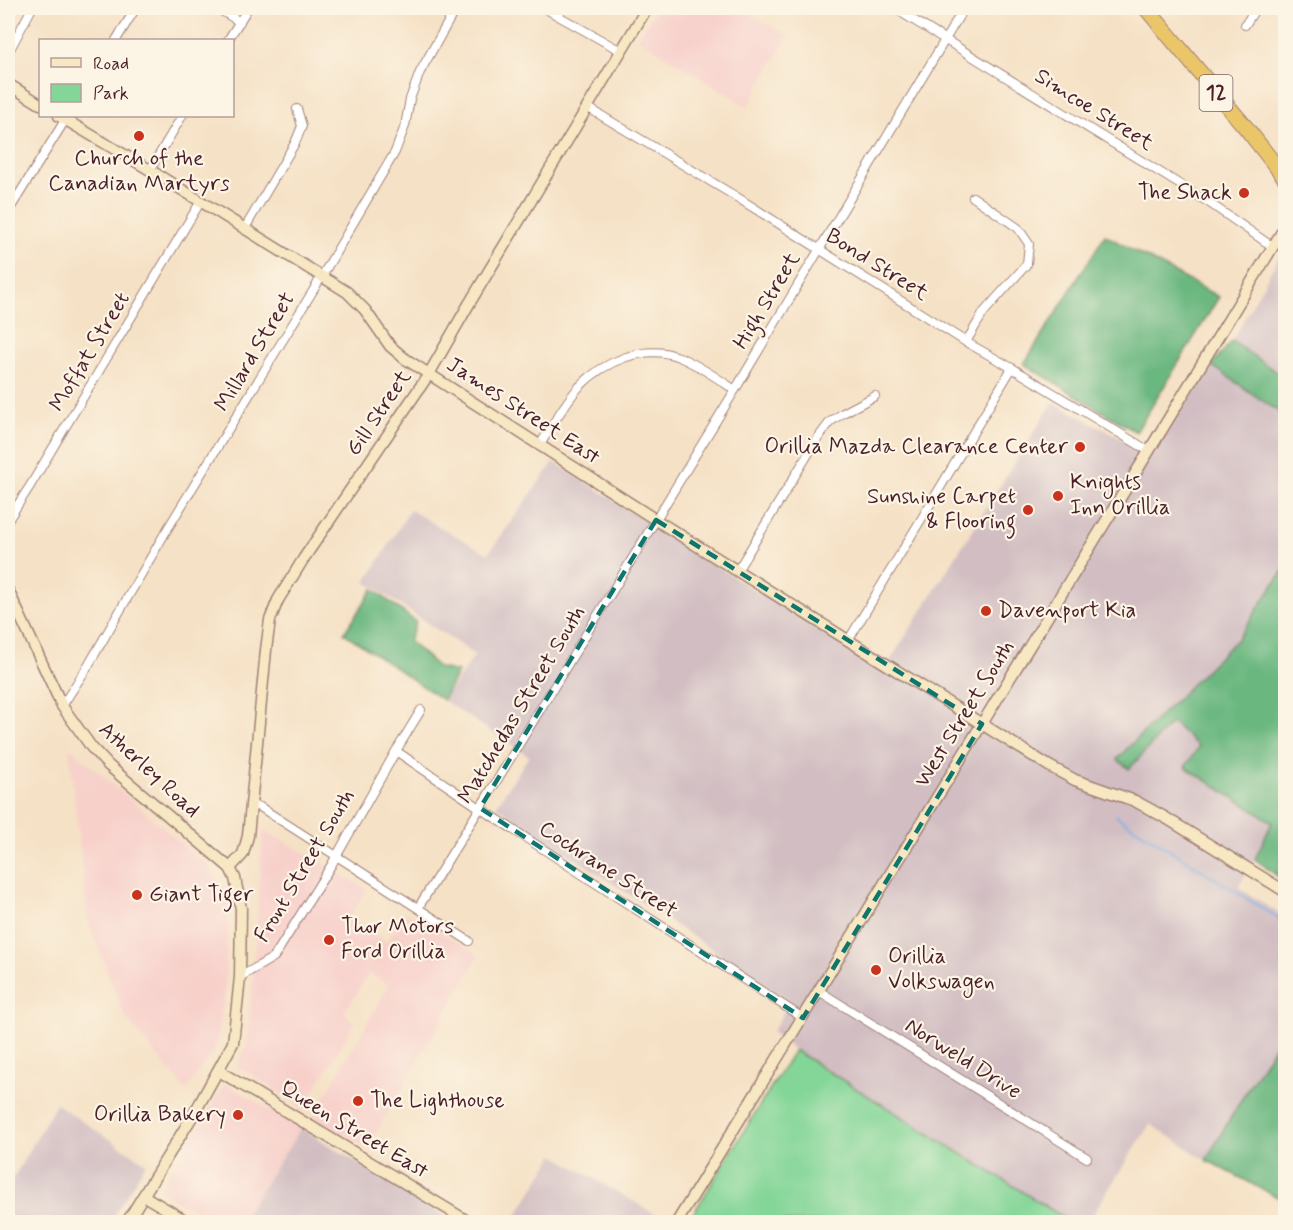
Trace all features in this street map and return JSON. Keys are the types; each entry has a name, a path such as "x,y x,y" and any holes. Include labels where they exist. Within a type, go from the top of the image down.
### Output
{"highway":[{"name":"12","path":"1146,8 1286,179"}],"street":[{"path":"8,53 32,8"},
{"path":"117,39 136,8"},
{"path":"218,8 240,22"},
{"path":"229,39 248,8"},
{"name":"Millard Street","path":"62,706 395,152 420,72 456,8"},
{"path":"544,8 621,51"},
{"name":"Gill Street","path":"230,868 244,851 248,836 266,650 270,620 278,600 429,374 647,8"},
{"name":"Simcoe Street","path":"894,8 1208,202 1273,247"},
{"name":"High Street","path":"656,520 964,8"},
{"path":"1245,25 1256,8"},
{"path":"8,84 39,103"},
{"name":"Bond Street","path":"587,107 735,196 966,342 1149,451"},
{"path":"245,228 295,143 302,126 297,109"},
{"path":"8,211 64,117"},
{"name":"James Street East","path":"64,117 347,291 365,310 390,346 404,358 656,520 1062,774 1135,801 1286,892"},
{"path":"150,170 181,117"},
{"path":"966,342 984,312 1027,264 1029,244 1018,228 973,197"},
{"name":"Moffat Street","path":"8,520 201,201"},
{"name":"West Street South","path":"677,1222 1286,225"},
{"path":"540,445 582,384 608,366 630,355 653,352 677,356 697,365 735,390"},
{"path":"848,641 1012,368"},
{"path":"737,571 830,422 875,396"},
{"name":"Matchedas Street South","path":"418,908 656,520"},
{"name":"Atherley Road","path":"8,590 62,706 82,736 103,760 230,868"},
{"name":"Front Street South","path":"240,977 274,957 337,855 421,710"},
{"name":"Cochrane Street","path":"396,751 803,1018"},
{"path":"252,805 260,807 337,855 469,941"},
{"path":"128,1222 234,1043 240,977 241,909 235,878 230,868"},
{"name":"Norweld Drive","path":"819,991 1088,1158"},
{"name":"Queen Street East","path":"219,1071 469,1222"},
{"path":"144,1196 188,1222"}],"highlighted area":[{"path":"656,520 982,724 803,1018 480,808"}],"shaded area":[{"path":"657,8 740,8 788,36 748,107 637,38"},
{"path":"1285,246 1285,378 1232,341"},
{"path":"1211,365 1285,416 1285,565 1239,637 1117,759 1130,768 1171,721 1199,747 1185,768 1272,822 1255,859 1238,887 1285,917 1285,1030 1206,1160 1150,1124 1088,1222 1070,1222 798,1053 772,1032 790,1001 496,806 529,756 443,700 475,655 366,582 410,510 488,554 554,462 883,672 1053,402 1151,454"},
{"path":"69,747 207,865 229,895 225,995 216,1047 186,1090 125,1017 88,921"},
{"path":"263,829 367,889 349,918 387,942 406,912 479,955 367,1148 313,1117 389,985 369,973 344,1013 355,1022 304,1108 237,1066 246,1048"},
{"path":"225,1083 301,1128 240,1222 215,1222 159,1190"},
{"path":"56,1104 146,1163 110,1222 8,1222 8,1187"},
{"path":"301,1128 455,1222 240,1222"},
{"path":"554,1155 660,1217 656,1222 513,1222"}],"green space":[{"path":"1105,235 1219,297 1136,432 1024,364"},
{"path":"1232,341 1285,378 1285,416 1211,365"},
{"path":"1285,571 1285,882 1255,859 1272,822 1185,767 1199,747 1172,722 1129,769 1117,759 1239,637"},
{"path":"373,589 416,622 409,641 439,668 458,672 443,700 344,633"},
{"path":"1285,1030 1285,1201 1206,1160"},
{"path":"794,1050 1071,1222 688,1222"}],"waterway":[{"path":"1116,816 1286,923"}],"place":[{"name":"Church of the Canadian Martyrs","path":"139,136"},
{"name":"The Shack","path":"1244,193"},
{"name":"Orillia Mazda Clearance Center","path":"1080,447"},
{"name":"Knights Inn Orillia","path":"1058,496"},
{"name":"Sunshine Carpet & Flooring","path":"1028,510"},
{"name":"Davenport Kia","path":"986,611"},
{"name":"Giant Tiger","path":"137,895"},
{"name":"Thor Motors Ford Orillia","path":"329,940"},
{"name":"Orillia Volkswagen","path":"876,970"},
{"name":"The Lighthouse","path":"358,1101"},
{"name":"Orillia Bakery","path":"238,1115"}]}
